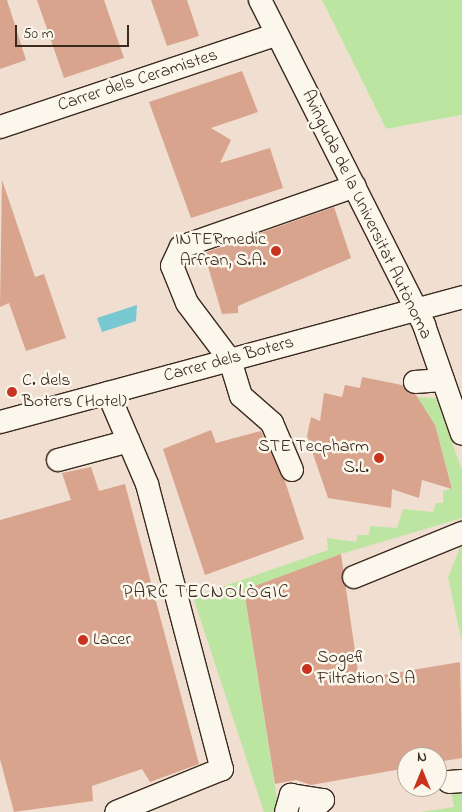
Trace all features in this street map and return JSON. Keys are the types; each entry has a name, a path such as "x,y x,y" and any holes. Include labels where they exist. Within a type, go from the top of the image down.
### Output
{"street":[{"name":"Avinguda de la Universitat Autònoma","path":"260,0 275,35 355,186 416,309 462,434"},
{"name":"Carrer dels Ceramistes","path":"0,127 275,35"},
{"path":"292,470 272,423 241,396 230,360 187,303 172,266 181,247 355,186"},
{"name":"Carrer dels Boters","path":"0,422 460,297"},
{"path":"415,382 443,380"},
{"path":"108,393 147,484 222,769 116,812"},
{"path":"58,460 128,441"},
{"path":"354,577 462,533"},
{"path":"286,812 291,795 323,800 310,812"}],"shaded area":[{"path":"0,0 322,0 386,129 462,115 462,812 0,812"}],"green space":[{"path":"322,0 462,0 462,115 386,129"},
{"path":"416,397 436,398 462,470 462,518 341,554 244,590 279,812 264,812 193,597 328,550 327,538 356,542 358,535 369,535 370,526 397,528 403,509 433,512 436,503 443,503 443,491 452,488 435,425"},
{"path":"462,543 462,643 448,577"},
{"path":"451,791 462,791 462,812 421,812 454,807"}],"water":[{"path":"137,305 136,321 102,332 97,318"}],"building":[{"path":"0,0 7,0 26,60 0,69"},
{"path":"37,0 104,0 124,58 64,78"},
{"path":"151,0 187,0 199,36 167,46"},
{"path":"242,71 258,112 211,128 231,140 220,163 270,148 283,188 191,218 149,102"},
{"path":"2,180 35,277 44,274 66,338 26,351 9,303 0,307"},
{"name":"INTERmedic Arfran, S.A.","path":"334,207 351,258 238,306 238,313 222,314 204,253"},
{"name":"STE Tecpharm S.L.","path":"362,377 402,385 416,395 435,425 452,489 422,480 419,498 392,489 391,508 328,498 307,436 311,417 320,421 324,393 342,397 345,385 360,388"},
{"path":"211,430 216,443 261,431 285,481 304,539 205,575 163,449"},
{"name":"Lacer","path":"91,467 99,491 125,484 199,764 150,782 142,769 92,786 93,801 14,812 0,759 0,520 71,500 62,473"},
{"name":"Sogefi Filtration S A","path":"341,554 359,679 460,662 462,758 447,760 447,747 397,747 397,770 311,785 296,780 275,784 244,590"}],"place":[{"name":"INTERmedic Arfran, S.A.","path":"276,251"},
{"name":"C. dels Boters (Hotel)","path":"12,392"},
{"name":"STE Tecpharm S.L.","path":"379,458"},
{"name":"Lacer","path":"83,640"},
{"name":"Sogefi Filtration S A","path":"307,669"}],"district":[{"name":"PARC TECNOLÒGIC","path":"206,593"}]}
